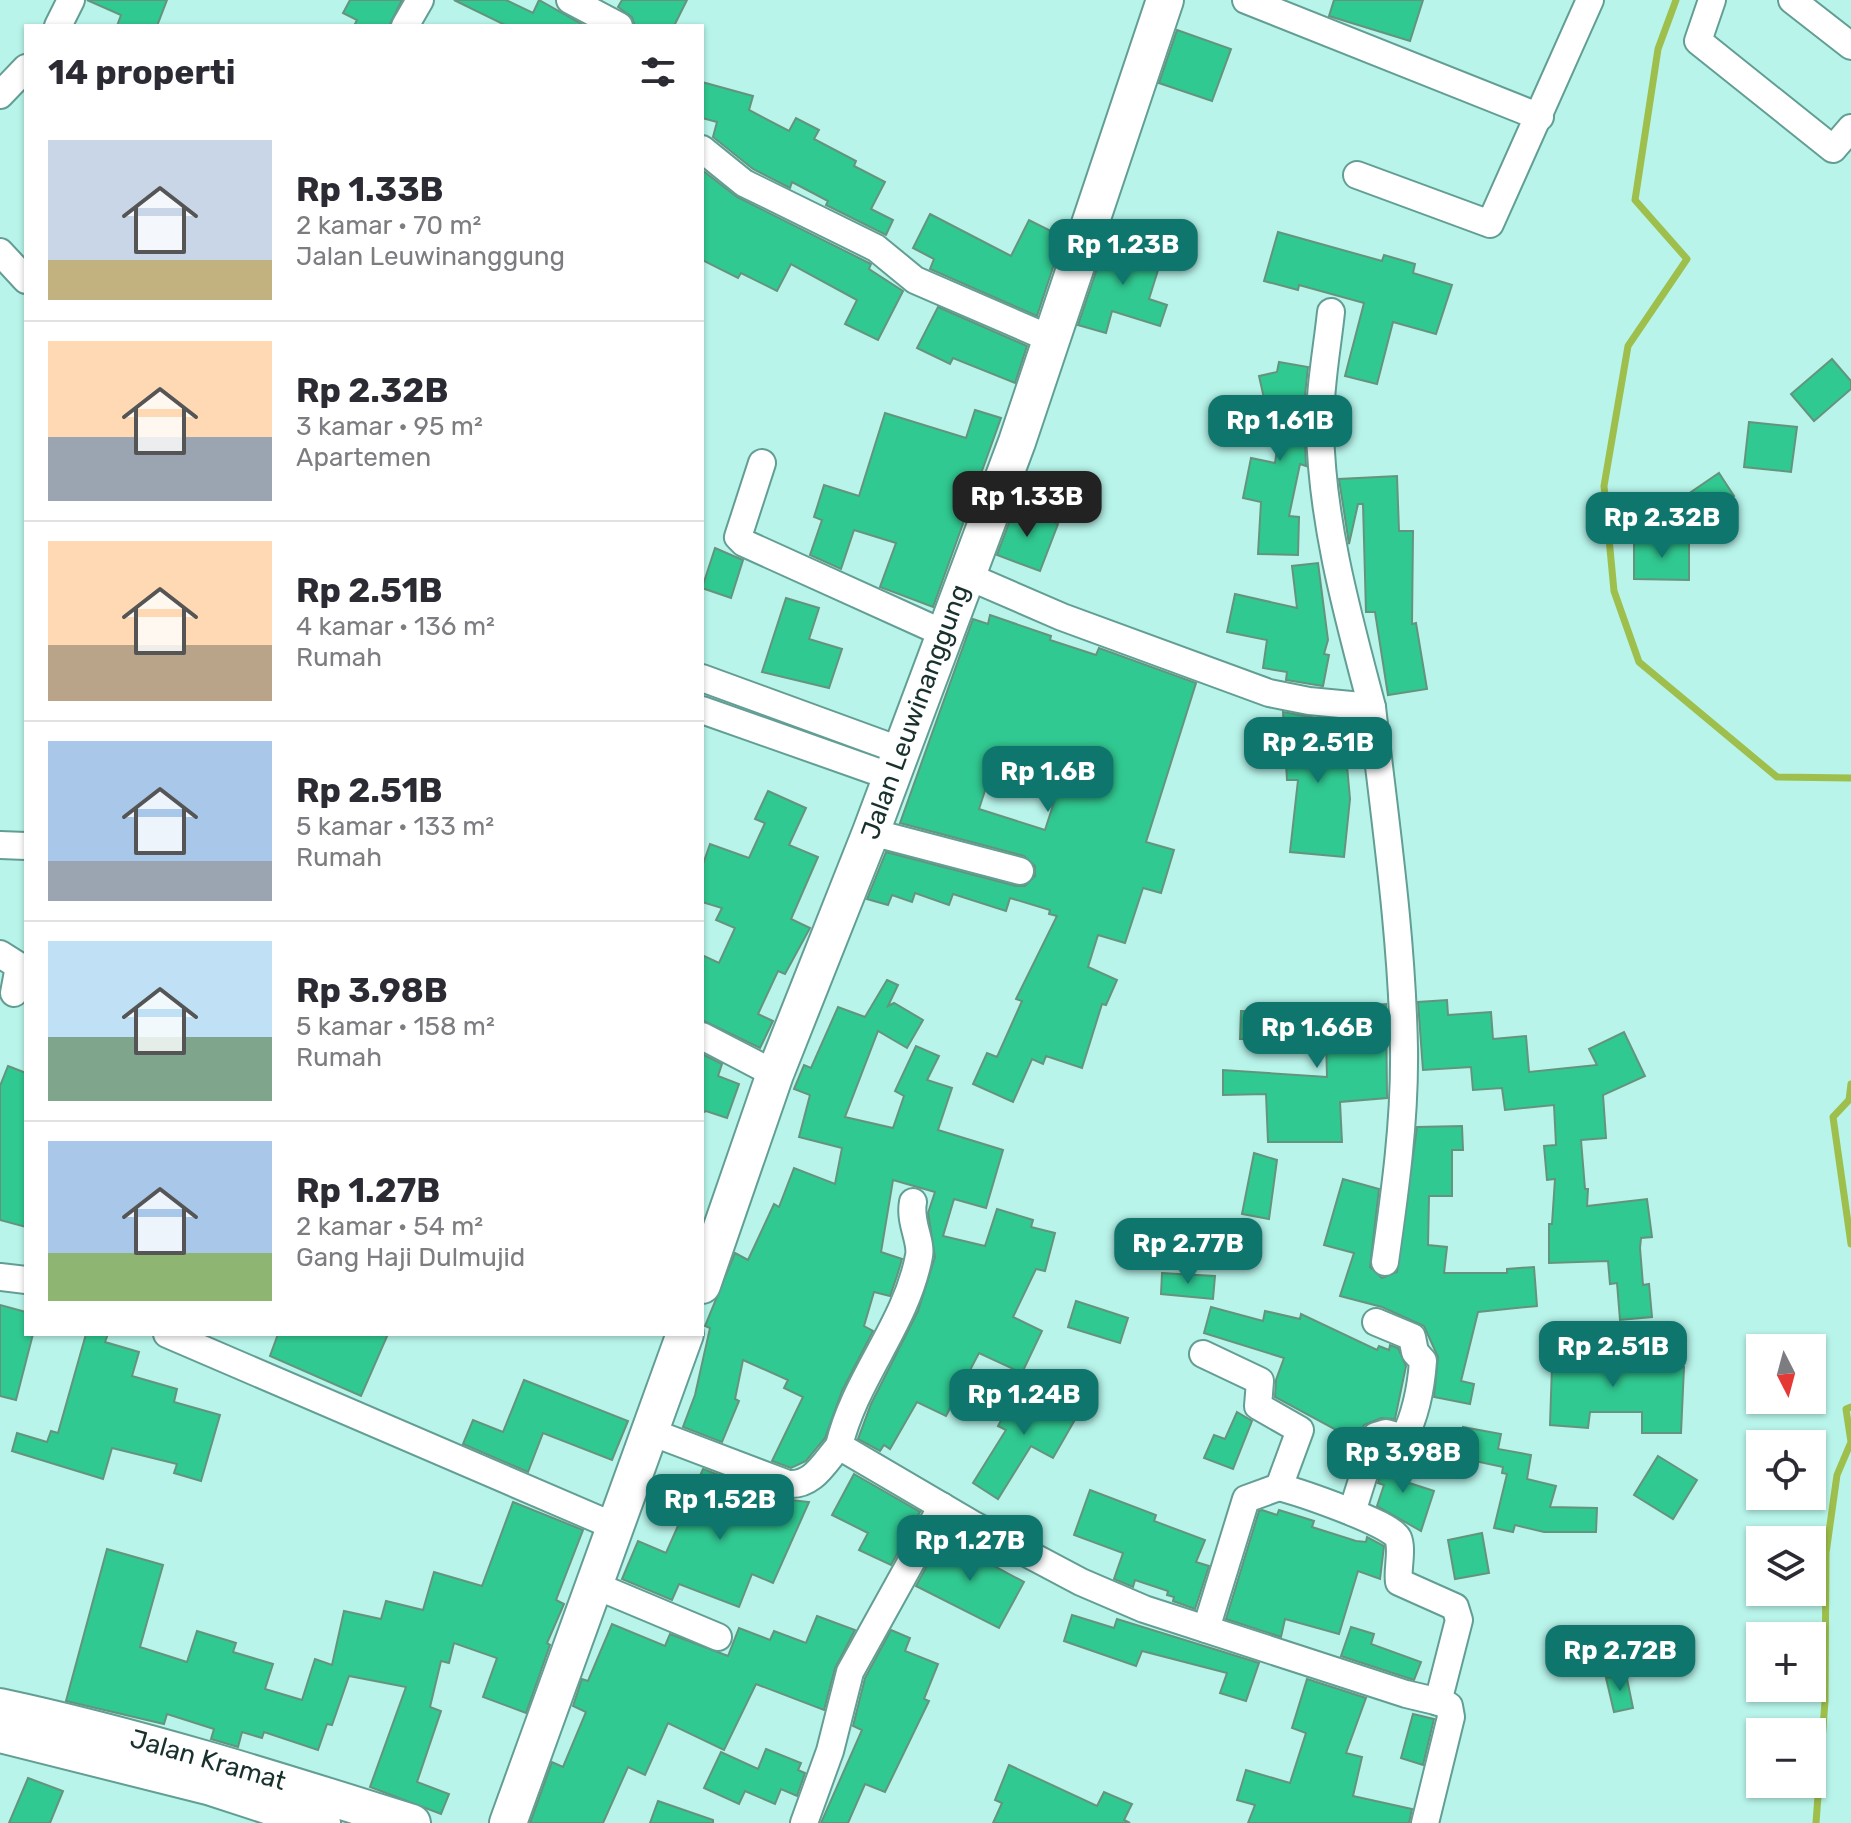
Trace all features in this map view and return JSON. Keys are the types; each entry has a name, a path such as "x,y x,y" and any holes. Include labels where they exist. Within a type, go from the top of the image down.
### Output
{"main road":[{"name":"Jalan Leuwinanggung","path":"704,1279 775,1074 871,832 1017,442 1165,0"},
{"path":"508,1823 684,1336"},
{"name":"Jalan Kramat","path":"0,1707 89,1726 210,1759 412,1823"},
{"name":"Jalan Kramat","path":"0,1734 208,1786 322,1823"}],"street":[{"path":"59,24 71,0"},
{"path":"406,24 420,0"},
{"path":"570,0 615,24"},
{"path":"1246,0 1540,117"},
{"path":"1357,175 1490,224 1590,0"},
{"path":"1712,0 1698,41 1833,149 1851,128"},
{"path":"1792,0 1851,46"},
{"path":"0,95 24,70"},
{"path":"704,151 744,183 876,248 915,280 1051,339"},
{"path":"0,252 24,278"},
{"path":"1331,312 1320,427 1323,471 1332,546 1372,707 1393,895 1404,1050 1402,1128 1385,1262"},
{"path":"762,463 738,537 744,543 943,633"},
{"path":"965,575 1062,617 1269,693 1309,701 1372,707"},
{"path":"704,679 897,764"},
{"path":"704,711 897,764"},
{"path":"871,832 1020,871"},
{"path":"0,845 24,846"},
{"path":"0,954 19,966 14,993"},
{"path":"704,1037 775,1074"},
{"path":"651,1432 788,1484 798,1485 813,1476 839,1446 847,1414 904,1307 919,1258 912,1225 913,1202"},
{"path":"0,1277 24,1280"},
{"path":"1352,1512 1376,1436 1386,1433 1404,1438 1417,1407 1420,1387 1423,1361 1415,1352 1415,1341 1376,1322"},
{"path":"172,1336 616,1527"},
{"path":"1203,1354 1260,1381 1258,1406 1300,1430 1279,1487"},
{"path":"839,1446 1081,1582 1144,1609 1449,1706 1451,1717 1425,1823"},
{"path":"1206,1629 1246,1499 1279,1487 1352,1512 1397,1536 1398,1577 1403,1586 1445,1600 1457,1609 1459,1620 1438,1702"},
{"path":"804,1823 830,1751 850,1672 942,1506"},
{"path":"594,1585 718,1637"}],"building":[{"path":"87,0 167,0 158,24 118,24 121,15"},
{"path":"350,0 402,0 390,24 355,24 357,20 343,13"},
{"path":"454,0 506,0 533,13 539,0 581,24 503,24"},
{"path":"622,0 687,0 675,24 634,24 632,17 618,7"},
{"path":"1334,0 1423,0 1410,41 1329,16"},
{"path":"1177,30 1231,49 1212,101 1159,83"},
{"path":"704,83 753,96 749,110 789,131 796,118 819,130 814,139 856,161 854,166 885,182 871,209 893,220 886,235 826,205 828,201 792,182 790,188 753,169 713,137 717,122 704,119"},
{"path":"704,172 737,197 871,264 869,269 903,291 878,340 845,324 857,300 791,264 777,291 741,273 738,278 704,261"},
{"path":"930,214 1011,256 1029,220 1063,237 1037,316 930,269 934,259 913,248"},
{"path":"1278,232 1382,261 1384,255 1415,264 1413,273 1452,285 1436,334 1393,322 1377,384 1345,376 1364,303 1299,285 1298,290 1264,281"},
{"path":"1107,239 1163,254 1149,299 1167,305 1160,326 1112,311 1106,333 1078,325"},
{"path":"938,307 1027,346 1015,383 953,358 950,364 917,348"},
{"path":"1832,359 1851,381 1851,389 1814,421 1791,394"},
{"path":"1279,362 1308,367 1300,442 1305,443 1306,466 1300,464 1289,516 1299,517 1298,555 1258,554 1261,502 1243,498 1251,458 1275,463 1284,403 1266,407 1259,376 1277,372"},
{"path":"975,410 1001,418 933,607 880,587 896,543 854,530 841,569 810,555 822,520 814,517 824,485 859,496 885,413 966,438"},
{"path":"1749,422 1797,427 1791,472 1744,467"},
{"path":"1719,473 1734,496 1705,514 1691,492"},
{"path":"1397,476 1399,531 1413,531 1412,624 1416,623 1427,689 1388,695 1375,612 1366,612 1363,504 1358,504 1349,544 1339,479"},
{"path":"1015,507 1058,524 1040,571 997,555"},
{"path":"1634,539 1689,540 1689,580 1634,579"},
{"path":"715,548 743,560 731,598 704,589"},
{"path":"1318,563 1328,640 1324,654 1329,655 1323,686 1286,680 1287,672 1263,668 1267,640 1227,632 1235,594 1297,608 1292,566"},
{"path":"786,598 819,608 809,639 842,649 829,688 762,672"},
{"path":"990,615 1051,636 1050,640 1096,655 1099,648 1196,683 1146,842 1174,850 1161,893 1143,888 1125,943 1098,935 1088,967 1117,980 1106,1005 1102,1004 1082,1068 1046,1056 1043,1064 1032,1059 1013,1102 973,1084 987,1053 997,1057 1022,1001 1016,999 1057,916 1049,914 1050,910 1010,898 1006,911 953,894 949,905 915,893 912,902 892,895 888,905 867,899 886,852 1016,886 1025,886 1035,876 1035,866 1024,856 900,823 973,619 988,624","holes":["998,751 1064,771 1045,830 979,809"]},
{"path":"1283,712 1317,718 1316,723 1343,721 1350,799 1344,857 1290,852 1298,780 1287,780"},
{"path":"768,791 806,808 789,845 818,857 791,919 810,928 785,974 778,971 758,1014 773,1021 760,1048 704,1021 704,956 719,963 735,928 716,920 722,908 704,903 704,861 710,844 749,858 765,823 755,819"},
{"path":"887,980 898,985 888,1006 894,1003 923,1020 907,1048 878,1031 845,1117 893,1128 904,1096 895,1091 916,1046 939,1056 927,1080 952,1088 938,1130 1003,1150 986,1208 954,1199 943,1236 985,1246 997,1209 1033,1220 1031,1227 1055,1233 1045,1271 1036,1269 1013,1317 1042,1331 1022,1373 979,1353 946,1416 917,1402 890,1449 884,1445 880,1451 858,1439 871,1404 918,1311 935,1257 928,1213 935,1192 893,1180 881,1252 902,1259 890,1296 874,1292 864,1326 873,1331 842,1391 825,1438 806,1461 791,1468 772,1461 803,1397 784,1388 788,1380 743,1360 735,1399 739,1401 722,1442 683,1427 695,1395 710,1328 705,1326 735,1253 748,1260 774,1204 779,1207 794,1168 835,1184 842,1148 799,1137 810,1095 794,1089 804,1065 811,1068 838,1007 865,1017"},
{"path":"1447,1000 1448,1015 1491,1012 1493,1039 1526,1036 1529,1072 1597,1065 1589,1049 1624,1032 1645,1076 1603,1095 1606,1138 1581,1140 1585,1189 1588,1189 1587,1206 1647,1199 1652,1237 1641,1238 1640,1248 1643,1285 1649,1284 1652,1317 1620,1320 1617,1283 1610,1284 1608,1261 1549,1263 1549,1224 1552,1224 1555,1179 1547,1180 1544,1146 1556,1145 1554,1105 1505,1110 1502,1088 1473,1090 1471,1067 1423,1070 1418,1002"},
{"path":"1386,1004 1387,1098 1340,1102 1342,1142 1268,1142 1266,1094 1223,1095 1223,1070 1327,1077 1326,1041 1240,1039 1241,1011 1324,1013 1324,1009"},
{"path":"704,1055 722,1064 718,1076 739,1084 727,1118 706,1111"},
{"path":"8,1066 24,1072 24,1226 0,1220 0,1086"},
{"path":"1462,1126 1463,1150 1452,1150 1452,1196 1429,1196 1428,1245 1447,1247 1444,1273 1507,1273 1507,1269 1534,1267 1537,1306 1478,1312 1461,1381 1474,1384 1470,1404 1434,1397 1438,1357 1424,1326 1382,1307 1340,1296 1354,1253 1324,1245 1343,1179 1379,1189 1370,1267 1382,1278 1397,1272 1417,1127"},
{"path":"1254,1153 1277,1160 1269,1219 1242,1214"},
{"path":"1162,1273 1215,1276 1213,1299 1161,1294"},
{"path":"1076,1301 1128,1318 1120,1343 1068,1327"},
{"path":"0,1305 24,1311 24,1336 32,1336 16,1400 0,1396"},
{"path":"1211,1307 1263,1321 1265,1311 1300,1319 1301,1314 1377,1350 1379,1346 1389,1350 1390,1345 1398,1348 1406,1366 1395,1419 1381,1418 1364,1425 1348,1472 1330,1465 1342,1433 1275,1397 1276,1380 1284,1358 1204,1333"},
{"path":"1578,1330 1603,1331 1602,1370 1684,1367 1681,1433 1642,1433 1642,1412 1590,1412 1588,1428 1550,1425 1552,1366 1557,1367 1558,1348 1577,1348"},
{"path":"85,1336 107,1336 105,1342 139,1352 132,1376 177,1389 174,1402 220,1415 201,1481 174,1473 177,1464 112,1448 103,1479 12,1451 17,1433 47,1442 51,1431 58,1433"},
{"path":"277,1336 387,1336 361,1396 270,1356"},
{"path":"524,1380 628,1421 612,1460 543,1433 528,1472 463,1444 473,1420 503,1432"},
{"path":"1021,1383 1077,1416 1053,1458 1031,1446 998,1499 973,1483 1006,1430 998,1426"},
{"path":"1237,1412 1252,1421 1233,1469 1204,1458 1214,1435 1225,1439"},
{"path":"1463,1427 1501,1434 1498,1449 1531,1455 1527,1479 1556,1486 1550,1507 1597,1508 1596,1532 1544,1532 1515,1525 1513,1532 1494,1528 1507,1474 1502,1473 1503,1467 1456,1457"},
{"path":"1388,1450 1402,1454 1394,1478 1434,1491 1421,1531 1377,1506 1384,1485 1378,1483"},
{"path":"1658,1456 1697,1480 1673,1519 1634,1495"},
{"path":"703,1469 782,1499 809,1502 773,1583 752,1574 739,1607 679,1584 672,1600 622,1579 638,1541 666,1553"},
{"path":"854,1474 920,1512 891,1565 859,1550 868,1533 832,1515"},
{"path":"1090,1490 1156,1515 1154,1521 1205,1540 1196,1562 1209,1566 1195,1609 1173,1601 1174,1597 1167,1595 1168,1591 1135,1580 1133,1587 1114,1579 1123,1553 1074,1535"},
{"path":"513,1502 583,1530 556,1600 564,1604 547,1643 550,1645 526,1713 483,1697 497,1658 454,1643 449,1663 441,1661 430,1707 441,1711 417,1782 449,1794 441,1814 370,1787 406,1687 349,1676 332,1725 327,1724 318,1750 264,1732 262,1738 242,1732 238,1747 211,1739 214,1729 167,1714 164,1724 66,1701 107,1549 163,1565 140,1647 187,1662 197,1631 236,1643 233,1652 273,1664 265,1689 302,1700 315,1659 332,1665 344,1611 381,1619 386,1601 423,1610 434,1572 482,1586"},
{"path":"1279,1510 1314,1521 1312,1527 1356,1541 1366,1542 1367,1537 1384,1546 1380,1579 1358,1571 1339,1634 1285,1619 1281,1637 1226,1619 1259,1511 1277,1515"},
{"path":"1482,1533 1489,1573 1455,1579 1448,1540"},
{"path":"942,1538 1024,1582 999,1628 916,1586"},
{"path":"1072,1615 1114,1628 1117,1619 1259,1663 1246,1701 1220,1693 1227,1673 1142,1651 1136,1666 1064,1641"},
{"path":"817,1616 855,1630 835,1668 824,1710 756,1684 724,1750 668,1723 645,1775 628,1767 603,1823 530,1823 552,1762 563,1767 586,1712 573,1706 582,1679 588,1681 612,1624 665,1646 670,1634 728,1656 739,1628 770,1640 774,1631 806,1643"},
{"path":"1351,1627 1374,1634 1371,1644 1421,1662 1414,1680 1341,1656"},
{"path":"891,1630 910,1638 905,1651 938,1664 924,1699 929,1701 885,1792 865,1784 848,1823 821,1823 862,1730 853,1726 865,1678"},
{"path":"1626,1674 1633,1708 1614,1712 1606,1678"},
{"path":"1307,1679 1366,1698 1346,1753 1362,1757 1353,1796 1412,1809 1409,1823 1248,1823 1255,1805 1237,1800 1246,1770 1290,1783 1306,1733 1292,1728"},
{"path":"1413,1714 1434,1719 1423,1765 1401,1758"},
{"path":"766,1749 801,1763 798,1770 805,1773 797,1796 781,1789 775,1804 745,1791 739,1804 704,1788 721,1752 758,1769"},
{"path":"1009,1765 1097,1806 1104,1792 1132,1804 1124,1820 1130,1823 993,1823 1002,1803 995,1800"},
{"path":"28,1778 63,1791 50,1823 9,1823"},
{"path":"658,1801 713,1820 713,1823 650,1823"}],"waterway":[{"path":"1676,0 1658,49 1635,200 1687,259 1628,346 1604,486 1614,591 1639,662 1777,777 1851,778"},
{"path":"1851,1084 1849,1100 1833,1117 1851,1244"},
{"path":"1816,1823 1825,1701 1826,1553 1837,1475 1851,1442 1846,1409 1851,1407"}]}
